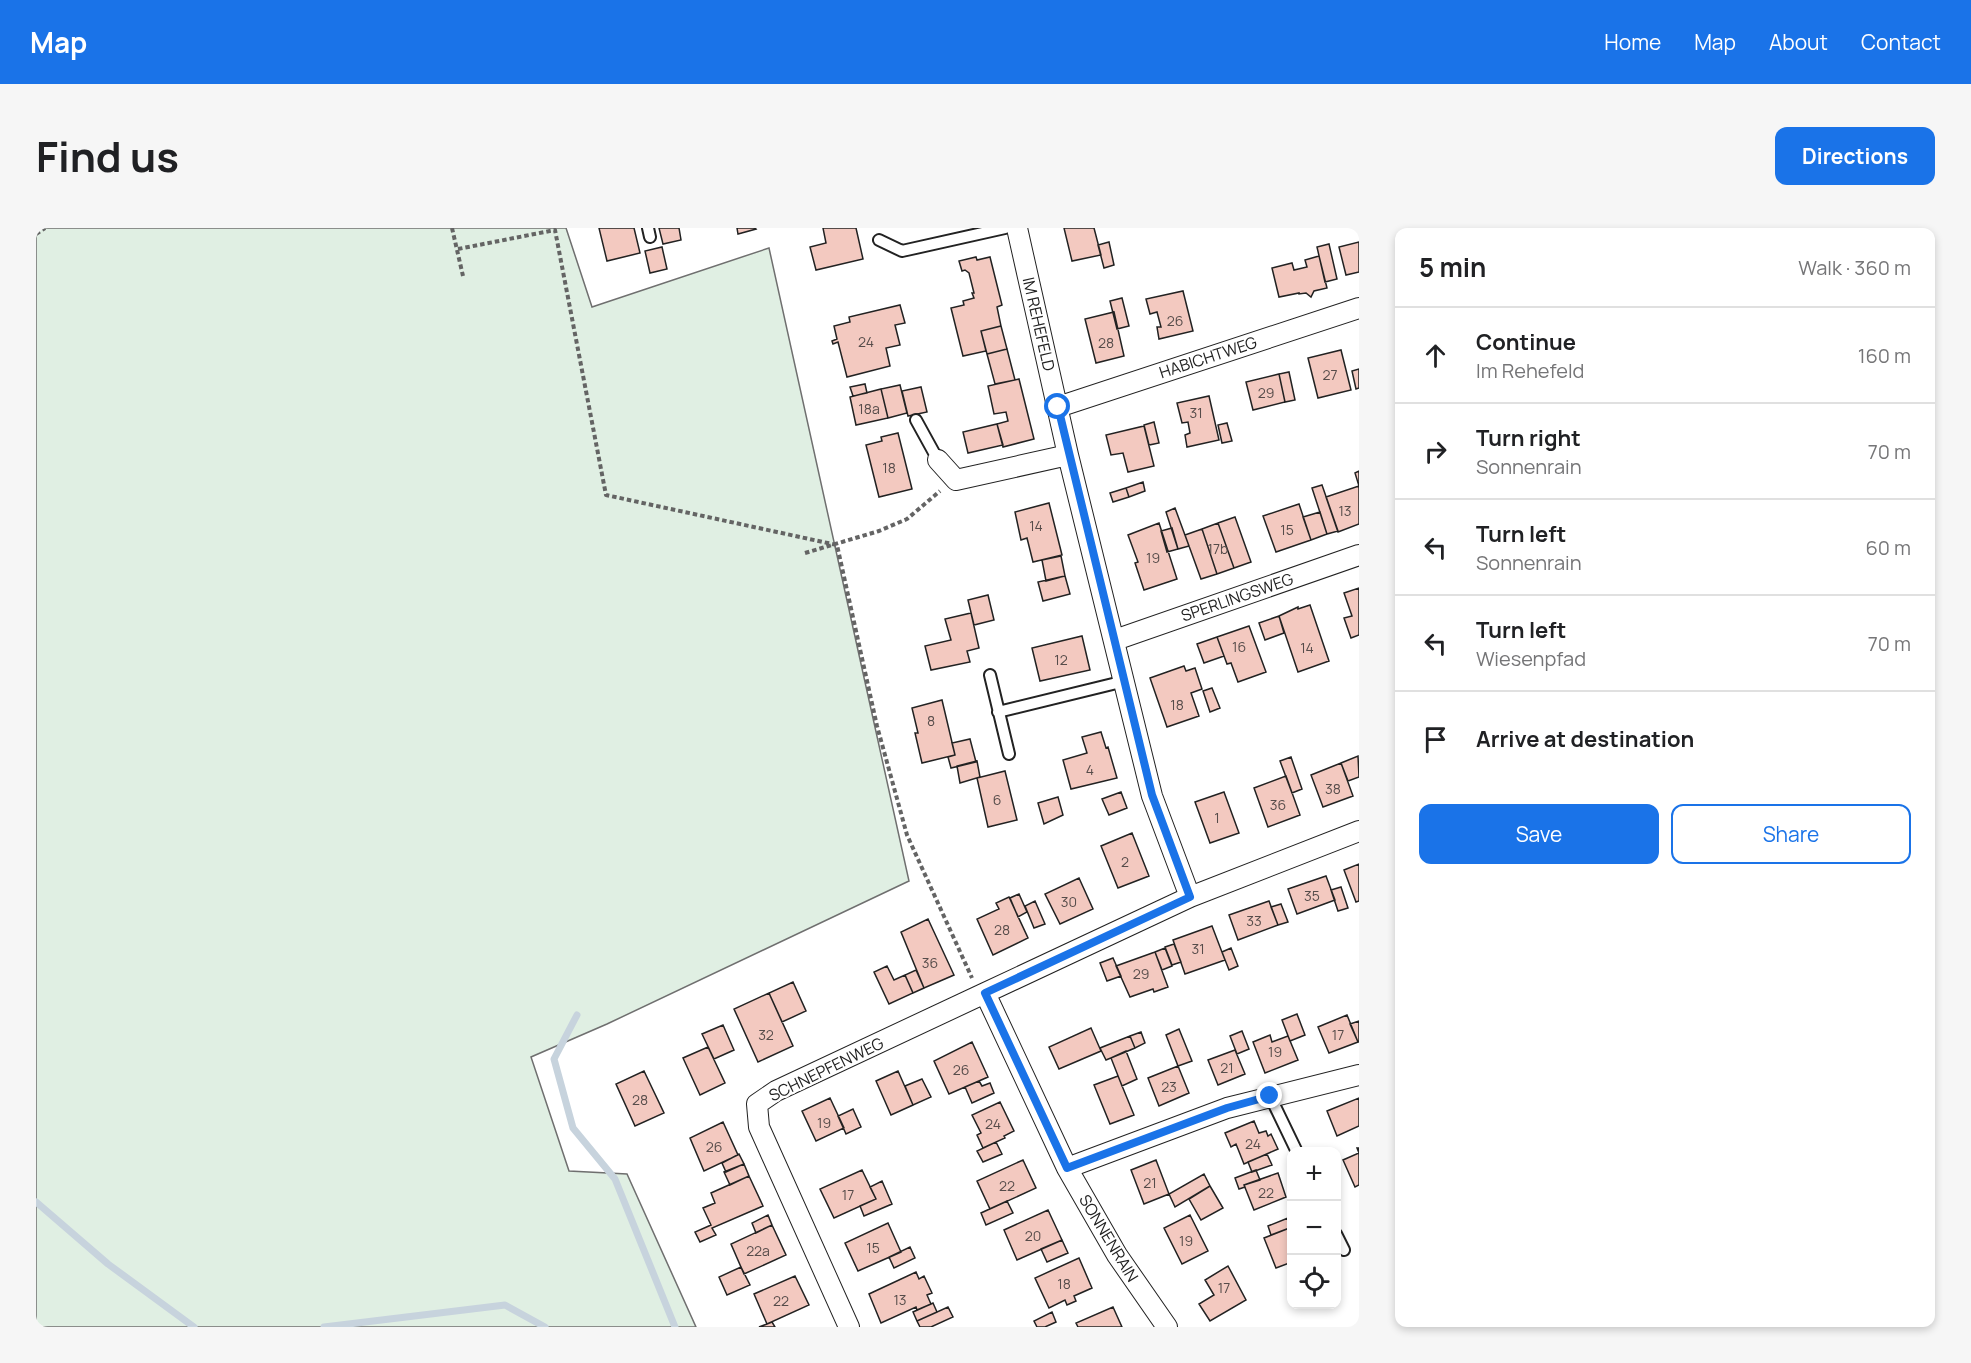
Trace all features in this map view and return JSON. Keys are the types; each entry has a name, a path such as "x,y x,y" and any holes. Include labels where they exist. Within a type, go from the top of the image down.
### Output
{"street":[{"name":"IM REHEFELD","path":"1017,228 1068,455 1152,795 1190,897"},
{"name":"HABICHTWEG","path":"1058,407 1359,308"},
{"path":"938,460 956,480 1068,455"},
{"name":"SPERLINGSWEG","path":"1115,640 1359,555"},
{"path":"982,994 1190,897 1359,831"},
{"name":"SONNENRAIN","path":"982,994 1067,1168 1117,1255 1167,1327"},
{"name":"SCHNEPFENWEG","path":"849,1327 759,1127 757,1104 776,1091 982,994"},
{"path":"1067,1168 1227,1108 1359,1075"}],"lane":[{"path":"879,240 902,251 1005,228"},
{"path":"916,420 938,460"},
{"path":"990,675 1009,754"},
{"path":"998,712 1125,681"},
{"path":"1270,1096 1295,1147"},
{"path":"1341,1244 1344,1250"}],"path":[{"path":"36,234 45,228"},
{"path":"452,228 463,276"},
{"path":"458,249 555,230 606,495 837,545"},
{"path":"805,553 879,531 907,519 956,480"},
{"path":"837,545 877,726 907,835 982,994"}],"green space":[{"path":"36,228 566,228 592,307 769,248 909,881 607,1024 531,1057 569,1171 627,1174 696,1327 36,1327"}],"building":[{"path":"599,228 634,228 640,253 607,261"},
{"path":"659,228 679,228 681,240 663,244"},
{"path":"737,228 755,228 756,229 738,234"},
{"path":"823,228 856,228 863,259 816,270 810,247 826,243"},
{"path":"1064,228 1094,228 1101,255 1072,261"},
{"path":"1109,242 1114,265 1104,268 1098,245"},
{"path":"1359,242 1359,272 1346,275 1339,247"},
{"path":"1329,244 1337,279 1325,282 1317,247"},
{"path":"662,247 667,269 650,273 645,251"},
{"path":"1319,256 1327,288 1314,291 1311,297 1306,293 1299,293 1279,297 1272,268 1292,263 1294,270 1307,267 1305,260"},
{"path":"976,257 977,260 990,257 1002,305 997,307 1001,326 981,331 986,351 963,356 951,308 964,305 963,301 974,298 969,273 962,271 959,261"},
{"path":"1183,291 1193,331 1159,339 1157,327 1161,327 1157,312 1150,314 1146,299"},
{"path":"1122,298 1129,326 1117,329 1110,301"},
{"path":"900,305 905,323 895,325 900,345 886,348 890,366 847,377 838,342 833,344 832,341 837,339 834,326 850,322 849,317"},
{"path":"1114,312 1124,356 1096,363 1085,319"},
{"path":"1001,326 1007,349 987,354 981,331"},
{"path":"1007,349 1015,380 995,384 987,354"},
{"path":"1341,350 1351,390 1318,398 1308,358"},
{"path":"1359,369 1359,388 1356,389 1352,371"},
{"path":"1289,372 1295,400 1285,402 1279,374"},
{"path":"1279,374 1285,402 1253,410 1246,382"},
{"path":"1019,379 1034,439 1003,447 997,424 1008,421 1006,412 994,414 988,386"},
{"path":"865,384 867,393 853,396 850,387"},
{"path":"900,385 907,413 888,418 881,389"},
{"path":"921,387 927,412 908,416 902,391"},
{"path":"881,389 888,418 856,425 850,397"},
{"path":"1209,396 1219,440 1187,447 1185,435 1190,433 1188,422 1182,423 1177,403"},
{"path":"1154,422 1159,443 1149,445 1144,425"},
{"path":"1227,423 1232,441 1222,443 1218,425"},
{"path":"997,424 1003,445 968,453 963,432"},
{"path":"1144,426 1154,466 1128,472 1123,453 1111,455 1106,435"},
{"path":"898,433 912,489 879,497 866,445 882,441 881,437"},
{"path":"1359,471 1359,486 1355,473"},
{"path":"1143,482 1145,491 1129,497 1126,488"},
{"path":"1322,485 1338,531 1327,534 1312,488"},
{"path":"1359,486 1359,524 1338,532 1326,497"},
{"path":"1126,488 1129,497 1113,502 1110,493"},
{"path":"1049,503 1062,555 1033,562 1027,538 1021,540 1015,512"},
{"path":"1299,504 1311,540 1276,552 1263,516"},
{"path":"1175,508 1189,546 1178,549 1166,512"},
{"path":"1320,512 1327,534 1311,540 1303,517"},
{"path":"1235,517 1251,562 1234,568 1218,523"},
{"path":"1159,523 1177,579 1144,590 1135,563 1138,562 1128,535"},
{"path":"1218,523 1234,568 1217,574 1202,529"},
{"path":"1172,528 1178,549 1167,552 1161,531"},
{"path":"1202,529 1217,574 1201,579 1185,535"},
{"path":"1061,556 1065,576 1046,581 1042,560"},
{"path":"1065,576 1070,594 1043,601 1038,582"},
{"path":"1359,588 1359,635 1351,638 1344,618 1352,616 1344,593"},
{"path":"988,595 994,620 974,625 968,600"},
{"path":"1310,605 1329,661 1298,672 1279,616 1298,607 1298,609"},
{"path":"971,613 979,648 967,651 970,662 931,670 925,646 951,640 945,619"},
{"path":"1279,616 1284,633 1265,640 1259,623"},
{"path":"1249,626 1266,672 1238,682 1231,663 1227,664 1217,637"},
{"path":"1082,636 1090,670 1040,681 1032,648"},
{"path":"1217,637 1224,656 1204,663 1197,644"},
{"path":"1184,666 1186,671 1195,668 1202,689 1191,693 1199,716 1167,727 1150,678"},
{"path":"1212,688 1220,708 1210,712 1203,691"},
{"path":"942,700 955,755 922,763 912,708"},
{"path":"1101,732 1117,778 1071,789 1063,760 1087,753 1082,737"},
{"path":"970,739 976,762 951,768 948,757 955,755 952,743"},
{"path":"1358,756 1359,777 1348,781 1341,763"},
{"path":"1291,757 1302,789 1292,793 1280,761"},
{"path":"977,761 980,777 960,783 957,766"},
{"path":"1341,763 1353,796 1323,807 1311,775"},
{"path":"1005,771 1017,820 988,827 977,778"},
{"path":"1286,776 1300,815 1268,827 1254,788"},
{"path":"1121,792 1127,808 1109,815 1102,799"},
{"path":"1224,792 1239,833 1210,843 1195,802"},
{"path":"1058,797 1063,815 1044,824 1038,803"},
{"path":"1132,833 1149,876 1118,888 1101,846"},
{"path":"1359,864 1359,901 1356,902 1344,870"},
{"path":"1326,876 1335,900 1297,914 1288,889"},
{"path":"1079,878 1093,909 1060,924 1045,894"},
{"path":"1341,887 1348,908 1338,911 1331,890"},
{"path":"1019,894 1027,912 1018,917 1010,898"},
{"path":"1009,897 1028,938 993,955 977,919 999,909 996,903"},
{"path":"1035,901 1045,924 1034,928 1025,906"},
{"path":"1269,901 1278,925 1238,940 1229,915"},
{"path":"1281,904 1288,922 1278,925 1271,907"},
{"path":"928,919 954,975 924,988 901,932"},
{"path":"1212,926 1225,960 1185,974 1173,940"},
{"path":"1174,944 1181,962 1172,965 1165,947"},
{"path":"1165,948 1172,966 1162,970 1155,952"},
{"path":"1231,948 1238,966 1229,970 1222,952"},
{"path":"1155,952 1168,987 1154,992 1153,989 1130,997 1116,966"},
{"path":"1113,958 1121,976 1107,981 1100,963"},
{"path":"887,966 894,980 905,975 913,993 889,1004 874,972"},
{"path":"916,970 924,988 913,993 905,975"},
{"path":"793,982 806,1011 782,1022 769,993"},
{"path":"769,993 793,1046 758,1062 734,1009"},
{"path":"1297,1014 1305,1035 1290,1041 1282,1020"},
{"path":"1347,1015 1358,1042 1329,1053 1318,1027"},
{"path":"1359,1021 1359,1042 1358,1042 1350,1024"},
{"path":"723,1025 734,1050 714,1059 702,1034"},
{"path":"1091,1028 1101,1051 1059,1069 1049,1047"},
{"path":"1179,1029 1192,1061 1178,1066 1166,1035"},
{"path":"1242,1031 1249,1049 1237,1054 1230,1036"},
{"path":"1141,1032 1145,1043 1135,1048 1130,1036"},
{"path":"1270,1035 1272,1042 1288,1036 1298,1060 1265,1073 1253,1042"},
{"path":"1130,1036 1135,1048 1106,1060 1100,1048"},
{"path":"972,1042 988,1077 949,1094 934,1061"},
{"path":"708,1047 725,1083 700,1095 683,1058"},
{"path":"1235,1050 1245,1074 1218,1085 1208,1060"},
{"path":"1126,1051 1137,1079 1122,1086 1111,1058"},
{"path":"1178,1066 1189,1093 1159,1106 1148,1078"},
{"path":"644,1071 664,1113 635,1126 616,1084"},
{"path":"898,1071 913,1105 891,1115 876,1081"},
{"path":"1118,1076 1134,1115 1110,1124 1094,1085"},
{"path":"922,1079 931,1097 913,1105 905,1086"},
{"path":"979,1081 982,1086 990,1083 994,1093 972,1103 965,1087"},
{"path":"830,1098 844,1128 816,1141 802,1111"},
{"path":"1359,1098 1359,1126 1337,1136 1327,1111"},
{"path":"1000,1102 1014,1131 1004,1136 1005,1138 983,1148 977,1135 981,1133 972,1115"},
{"path":"853,1109 861,1127 846,1134 838,1116"},
{"path":"1254,1121 1259,1133 1266,1131 1268,1136 1271,1134 1278,1149 1244,1164 1236,1144 1231,1147 1225,1133"},
{"path":"723,1122 738,1155 704,1171 690,1138"},
{"path":"996,1142 1002,1154 983,1162 977,1151"},
{"path":"1359,1153 1359,1185 1355,1187 1343,1160"},
{"path":"739,1154 744,1164 726,1172 722,1163"},
{"path":"1267,1154 1272,1165 1252,1172 1248,1162"},
{"path":"1023,1160 1036,1188 990,1209 977,1181"},
{"path":"1156,1160 1169,1194 1144,1204 1131,1170"},
{"path":"744,1164 749,1176 730,1185 724,1172"},
{"path":"862,1170 876,1199 834,1218 820,1189"},
{"path":"1256,1170 1260,1180 1239,1189 1235,1178"},
{"path":"1278,1173 1286,1197 1254,1210 1244,1185"},
{"path":"1204,1174 1210,1186 1175,1207 1169,1194"},
{"path":"749,1176 763,1206 712,1228 716,1235 700,1242 695,1232 711,1225 703,1208 715,1203 711,1193"},
{"path":"882,1181 892,1204 864,1216 860,1206 876,1199 870,1187"},
{"path":"1210,1186 1223,1208 1201,1220 1189,1199"},
{"path":"1007,1201 1013,1213 986,1225 981,1213"},
{"path":"1048,1210 1062,1240 1017,1260 1004,1230"},
{"path":"768,1215 772,1225 756,1233 752,1223"},
{"path":"1190,1215 1208,1251 1182,1264 1164,1228"},
{"path":"1287,1218 1287,1229 1271,1235 1268,1226"},
{"path":"888,1223 901,1252 858,1271 845,1243"},
{"path":"772,1225 786,1255 744,1274 731,1244"},
{"path":"1287,1229 1287,1264 1276,1268 1264,1238"},
{"path":"1062,1240 1068,1253 1047,1262 1041,1249"},
{"path":"910,1247 915,1258 894,1268 889,1257"},
{"path":"1079,1258 1092,1288 1074,1296 1076,1301 1067,1305 1065,1300 1049,1308 1035,1278"},
{"path":"1228,1266 1246,1300 1210,1321 1199,1304 1214,1295 1205,1280"},
{"path":"741,1267 750,1285 727,1295 719,1277"},
{"path":"916,1272 919,1279 924,1276 932,1293 927,1295 931,1304 917,1310 916,1307 881,1323 869,1294"},
{"path":"795,1276 809,1305 767,1324 754,1294"},
{"path":"933,1303 937,1312 917,1321 913,1312"},
{"path":"948,1307 953,1317 931,1327 920,1327 917,1321"},
{"path":"1113,1307 1122,1327 1078,1327 1076,1323"},
{"path":"1052,1312 1056,1322 1045,1327 1037,1327 1034,1321"},
{"path":"772,1322 775,1327 759,1327 767,1324"}],"waterway":[{"path":"577,1015 554,1059 573,1128 615,1179 675,1327"},
{"path":"36,1202 108,1264 194,1327"},
{"path":"324,1327 505,1305 545,1327"}],"route":[{"path":"1058,407 1152,795 1190,897 985,993 1067,1168 1227,1108 1270,1096"}]}
